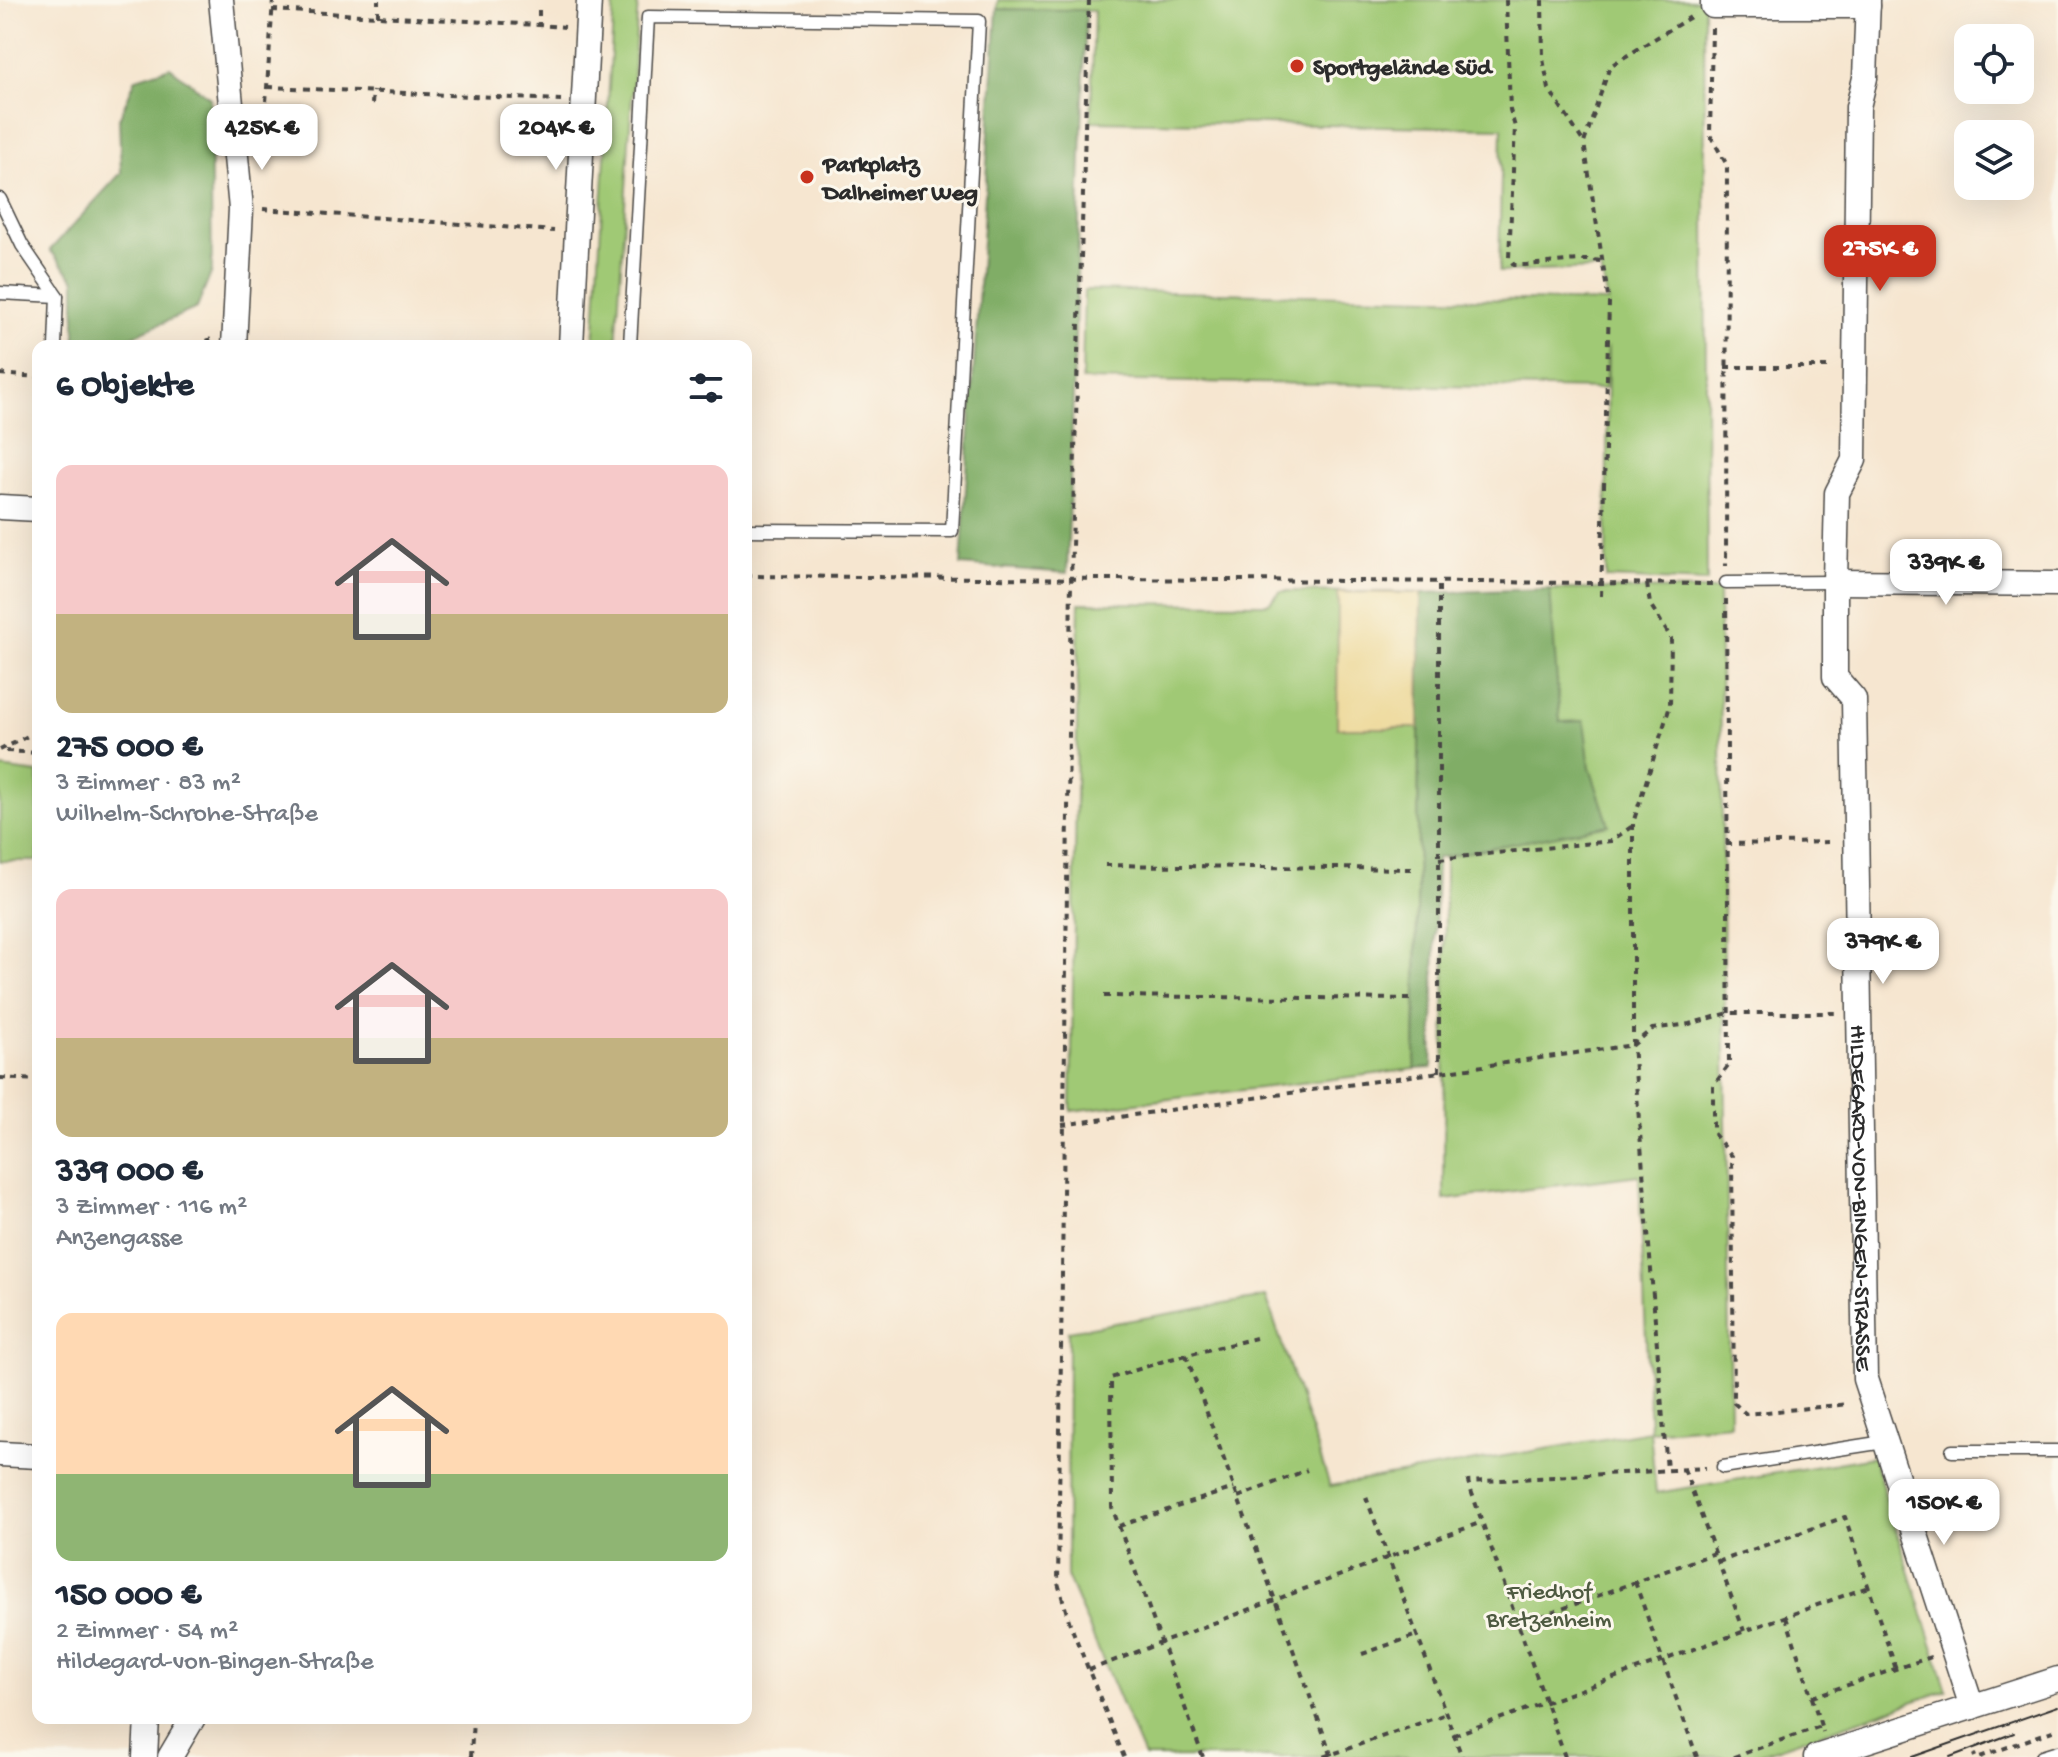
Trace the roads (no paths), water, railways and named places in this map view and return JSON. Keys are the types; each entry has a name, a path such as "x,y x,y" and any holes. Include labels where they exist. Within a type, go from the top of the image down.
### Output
{"street":[{"path":"221,0 241,209 234,340"},
{"path":"571,340 589,0"},
{"path":"1713,3 1868,3"},
{"name":"HILDEGARD-VON-BINGEN-STRASSE","path":"1868,3 1865,78 1858,107 1854,460 1837,493 1835,582 1835,677 1854,699 1865,1379 1972,1707"},
{"path":"0,507 32,509"},
{"path":"1835,582 2058,584"},
{"path":"0,1454 32,1456"},
{"path":"1821,1749 1972,1707 2058,1679"},
{"path":"145,1757 147,1724"},
{"path":"170,1757 189,1724"}],"lane":[{"path":"630,340 648,17 979,21 952,531 752,530"},
{"path":"0,199 22,245 57,296 55,340"},
{"path":"0,293 57,296"},
{"path":"1726,583 1835,582"},
{"path":"1723,1467 1884,1442"},
{"path":"1952,1451 2058,1451"},
{"path":"2042,1757 2058,1752"}],"tram line":[{"path":"1912,1757 2058,1706"},
{"path":"1950,1757 2014,1733"}],"place":[{"name":"Sportgelände Süd","path":"1297,66"},
{"name":"Parkplatz Dalheimer Weg","path":"807,177"}],"park label":[{"name":"Friedhof Bretzenheim","path":"1549,1604"}]}
